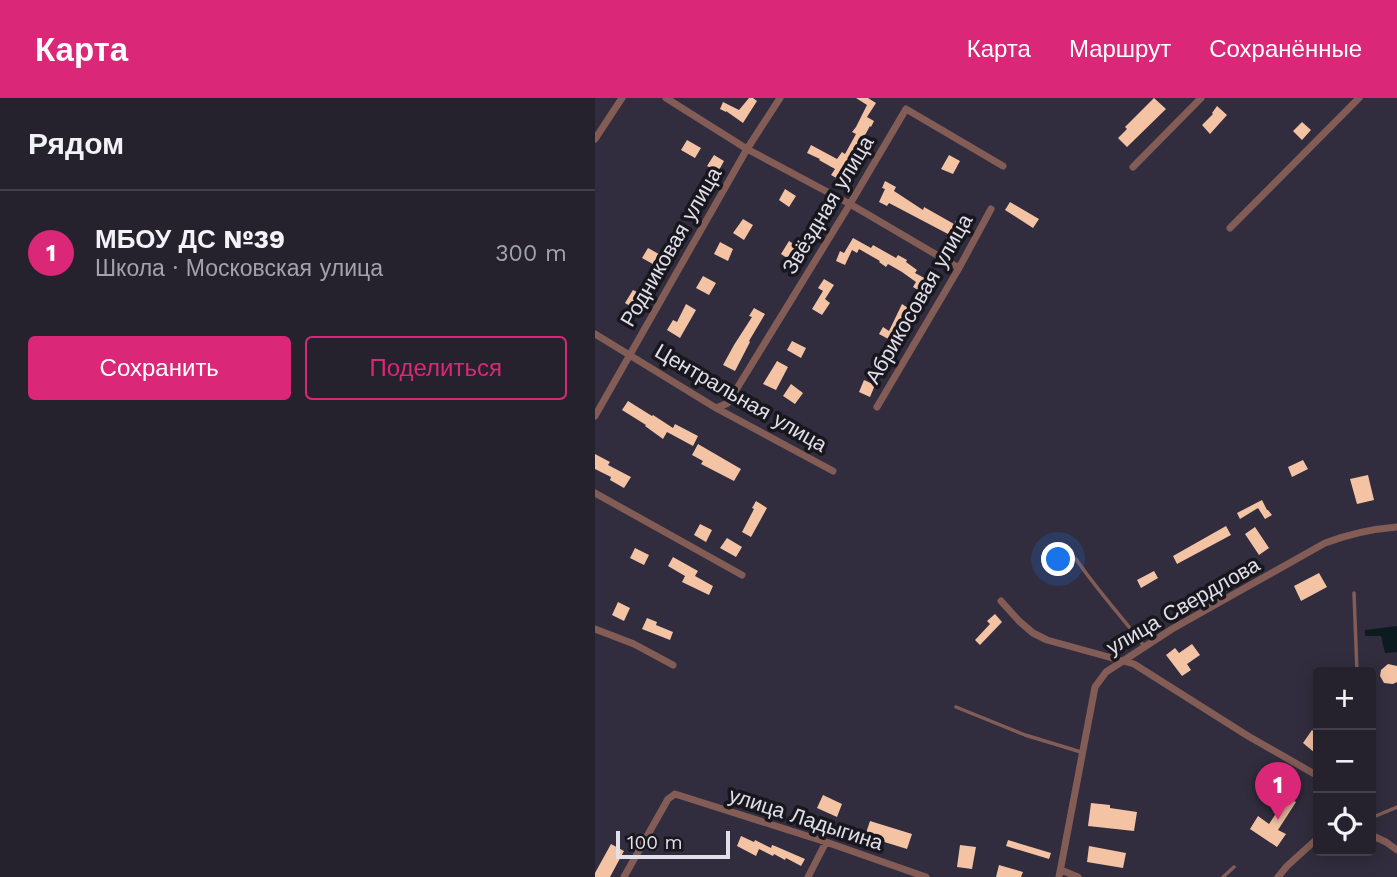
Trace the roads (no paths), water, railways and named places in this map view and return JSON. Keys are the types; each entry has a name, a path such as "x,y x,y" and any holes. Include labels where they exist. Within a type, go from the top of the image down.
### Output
{"street":[{"path":"595,139 622,98"},
{"path":"666,98 747,149 851,204 959,268"},
{"name":"Родниковая улица","path":"595,416 747,149 780,98"},
{"path":"1133,167 1201,98"},
{"path":"1230,228 1359,98"},
{"name":"Звёздная улица","path":"716,408 728,403 851,204 906,109 1003,166"},
{"name":"Абрикосовая улица","path":"877,407 991,209"},
{"name":"Центральная улица","path":"595,334 716,408 833,471"},
{"path":"595,493 742,575"},
{"name":"улица Свердлова","path":"1060,874 1095,687 1106,672 1172,629 1325,543 1373,529 1397,527"},
{"path":"1001,601 1033,633 1047,640 1134,664 1248,736 1313,773"},
{"path":"595,629 634,644 673,665"},
{"name":"улица Ладыгина","path":"624,877 668,799 675,794 926,877"},
{"path":"1376,837 1397,850"},
{"path":"808,877 826,842"},
{"path":"1278,877 1313,843"},
{"path":"1060,874 1078,877"}],"lane":[{"path":"1076,559 1144,646"},
{"path":"1354,593 1356,667"},
{"path":"955,707 1025,736 1081,752"},
{"path":"1376,815 1397,807"},
{"path":"1223,877 1234,867"}],"place":[{"name":"МБОУ ДС №39","path":"1278,820"}]}
